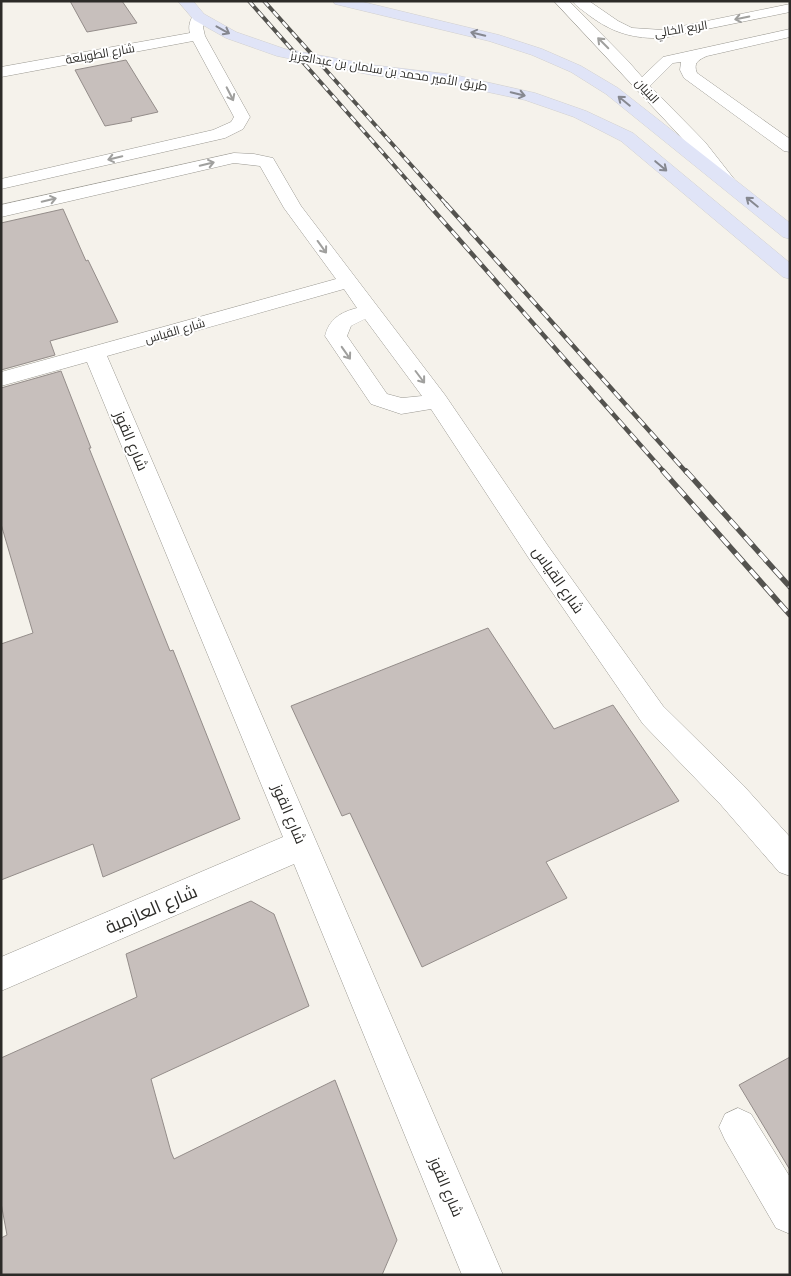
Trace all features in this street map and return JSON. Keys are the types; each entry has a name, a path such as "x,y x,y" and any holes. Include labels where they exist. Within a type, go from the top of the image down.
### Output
{"main road":[{"name":"طريق الأمير محمد بن سلمان بن عبدالعزيز","path":"185,1 199,17 231,35 282,53 372,70 455,80 529,96 580,114 626,137 790,273"},
{"path":"340,1 494,38 557,60 612,92 790,233"}],"street":[{"name":"البنيان","path":"562,1 699,146 729,184"},
{"name":"الربع الخالي","path":"579,1 622,30 650,34 663,34 790,8"},
{"path":"198,36 196,27 199,17"},
{"name":"الربع الخالي","path":"641,86 668,60 790,33"},
{"name":"شارع الطويلعة","path":"1,72 198,36"},
{"name":"شارع القياس","path":"198,36 293,208 437,400 539,553 653,715 732,795 790,860"},
{"path":"703,52 691,57 688,61 690,75 790,147"},
{"path":"3,180 219,134 237,125 249,129"},
{"path":"1,211 234,158 267,162"},
{"name":"شارع القياس","path":"1,379 348,282"},
{"path":"370,311 346,319 338,326 336,336 379,399 401,406 437,400"},
{"name":"شارع القوز","path":"94,354 483,1275"},
{"name":"شارع العازمية","path":"1,974 301,845"},
{"path":"738,1126 790,1214"}],"building":[{"path":"70,1 122,1 137,23 87,32"},
{"path":"126,60 158,112 131,118 132,121 105,126 75,70"},
{"path":"63,209 86,261 88,260 118,322 50,341 55,355 1,370 1,223"},
{"path":"61,371 91,448 89,448 170,651 173,650 240,819 103,877 93,844 1,880 1,644 33,633 1,524 1,388"},
{"path":"488,628 554,729 613,705 679,801 546,862 567,898 422,967 350,813 342,816 291,706"},
{"path":"251,901 274,914 309,1006 151,1079 171,1152 174,1159 335,1080 397,1240 382,1275 1,1275 1,1238 7,1235 1,1203 1,1058 137,997 126,954"},
{"path":"790,1057 790,1170 739,1085"}],"railway":[{"path":"249,1 429,205"},
{"path":"264,1 447,205"},
{"path":"428,204 665,473"},
{"path":"446,204 687,473"},
{"path":"663,471 790,615"},
{"path":"686,471 790,587"}]}
